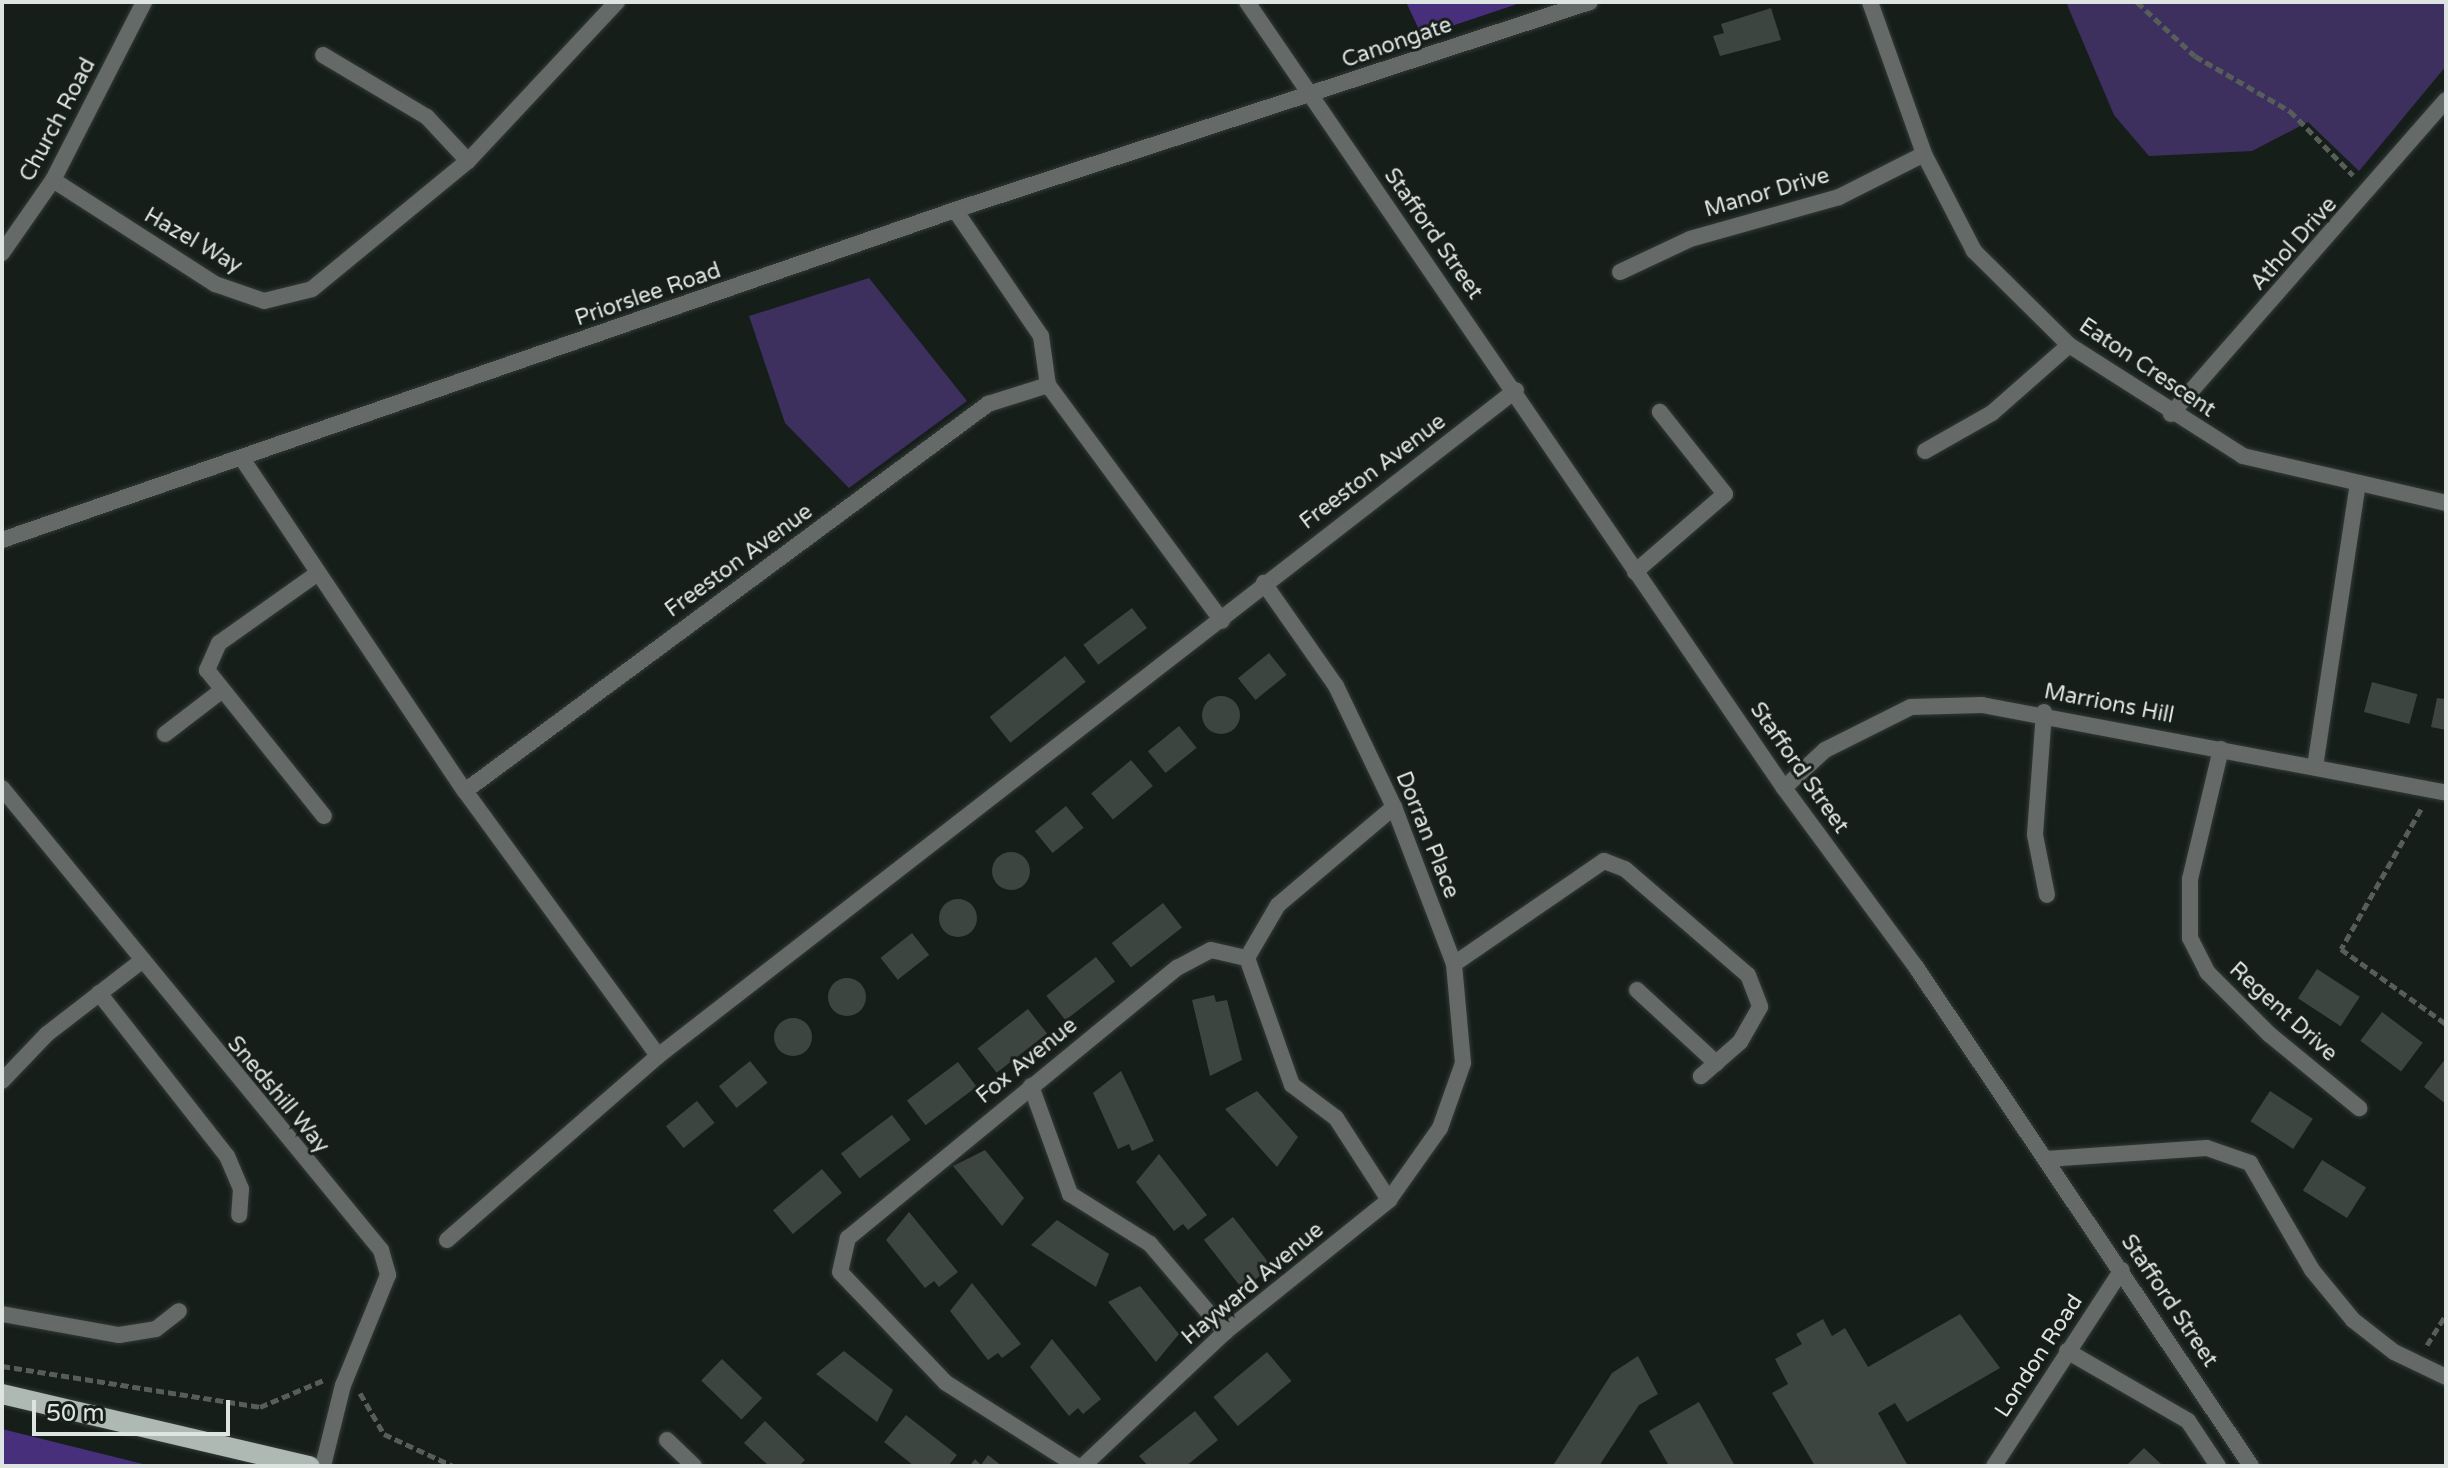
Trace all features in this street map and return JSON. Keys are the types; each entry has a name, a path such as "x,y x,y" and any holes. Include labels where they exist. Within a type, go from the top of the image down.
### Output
{"main road":[{"path":"2,1394 310,1466"}],"street":[{"name":"Church Road","path":"2,253 53,180 144,2"},
{"name":"Hazel Way","path":"53,180 215,284 264,301 312,289 468,161 617,2"},
{"name":"Stafford Street","path":"1247,2 1516,390 1635,572 1784,788 2046,1159 2251,1466"},
{"name":"Canongate","path":"1310,96 1590,2"},
{"name":"Eaton Crescent","path":"1870,2 1924,154 1974,251 2069,345 2171,414 2243,456 2446,503"},
{"path":"323,55 427,117 468,161"},
{"name":"Priorslee Road","path":"2,540 243,460 955,210 1310,96"},
{"name":"Athol Drive","path":"2171,414 2369,192 2446,100"},
{"name":"Manor Drive","path":"1620,272 1690,239 1839,197 1924,154"},
{"path":"955,210 1041,336 1048,385 1222,621"},
{"path":"1925,451 1992,413 2069,345"},
{"name":"Freeston Avenue","path":"465,791 988,404 1048,385"},
{"name":"Freeston Avenue","path":"447,1240 658,1056 1516,390"},
{"path":"1635,572 1725,494 1660,412"},
{"path":"243,460 465,791 658,1056"},
{"path":"2315,767 2358,484"},
{"path":"318,573 219,643 207,670 221,691 245,712 324,816"},
{"name":"Dorran Place","path":"1264,583 1336,686 1394,807 1454,964 1463,1063 1440,1128"},
{"path":"165,734 221,691"},
{"name":"Marrions Hill","path":"1784,788 1825,750 1911,707 2044,712 2439,792"},
{"path":"2044,712 2035,835 2047,895"},
{"name":"Regent Drive","path":"2221,749 2190,879 2190,938 2228,993 2359,1108"},
{"name":"Snedshill Way","path":"2,788 140,962 381,1250 388,1275 343,1385 323,1466"},
{"path":"1389,1200 1336,1118 1292,1085 1247,958 1278,905 1394,807"},
{"path":"1454,964 1604,861 1625,869 1748,975 1760,1007 1716,1063 1701,1076"},
{"name":"Fox Avenue","path":"848,1238 1177,968 1211,950 1247,958"},
{"path":"2,1081 99,993 140,962"},
{"path":"1637,990 1716,1063"},
{"path":"99,993 227,1156 241,1189 239,1215"},
{"path":"1031,1086 1070,1194 1150,1244 1225,1332"},
{"name":"Hayward Avenue","path":"848,1238 840,1272 946,1383 1080,1466 1225,1332 1389,1200 1440,1128"},
{"path":"2046,1159 2207,1148 2250,1163 2312,1270 2353,1320 2416,1363 2446,1377"},
{"name":"London Road","path":"1994,1466 2122,1270"},
{"path":"2,1314 119,1335 156,1329 179,1311"},
{"path":"2067,1351 2188,1421 2218,1466"},
{"path":"667,1440 694,1466"}],"path":[{"path":"2137,2 2195,56 2290,111 2369,192"},
{"path":"2439,792 2341,949 2446,1024"},
{"path":"2416,1363 2446,1314"},
{"path":"2,1366 260,1407 325,1380"},
{"path":"358,1392 368,1396 384,1434 453,1466"}],"shaded area":[{"path":"1406,2 1523,2 1422,36"},
{"path":"2066,2 2446,2 2446,66 2359,171 2308,122 2252,151 2149,156 2114,115"},
{"path":"869,278 967,401 849,488 785,423 749,316"},
{"path":"2,1429 151,1466 2,1466"}],"building":[{"path":"1771,8 1781,40 1720,56 1713,36 1724,33 1721,24"},
{"path":"1132,608 1147,628 1098,665 1083,645"},
{"path":"1269,653 1287,675 1256,700 1238,678"},
{"path":"1065,656 1086,682 1010,743 990,717"},
{"path":"2372,682 2417,694 2409,724 2364,712"},
{"path":"1221,696 1234,702 1240,715 1234,728 1221,734 1208,728 1202,715 1208,702"},
{"path":"2437,698 2446,699 2446,730 2431,727"},
{"path":"1179,726 1197,748 1166,773 1148,751"},
{"path":"1131,760 1153,786 1113,819 1091,793"},
{"path":"1066,806 1084,828 1053,853 1035,831"},
{"path":"1011,852 1024,858 1030,871 1024,884 1011,890 998,884 992,871 998,858"},
{"path":"958,899 971,905 977,918 971,931 958,937 945,931 939,918 945,905"},
{"path":"1163,903 1182,927 1131,967 1112,943"},
{"path":"912,933 929,955 898,980 880,958"},
{"path":"1096,957 1115,981 1065,1020 1046,996"},
{"path":"2317,969 2360,997 2341,1026 2298,998"},
{"path":"847,978 860,984 866,997 860,1010 847,1016 834,1010 828,997 834,984"},
{"path":"1214,995 1216,1002 1227,1000 1242,1060 1210,1076 1192,1000"},
{"path":"1028,1009 1047,1033 997,1073 978,1048"},
{"path":"2382,1012 2423,1043 2401,1071 2360,1041"},
{"path":"793,1018 806,1024 812,1037 806,1050 793,1056 780,1050 774,1037 780,1024"},
{"path":"2446,1058 2446,1104 2424,1087"},
{"path":"750,1061 768,1083 737,1108 719,1086"},
{"path":"958,1062 977,1087 926,1125 907,1101"},
{"path":"1121,1071 1154,1141 1132,1151 1129,1144 1118,1149 1093,1093"},
{"path":"1257,1091 1298,1137 1277,1167 1225,1109"},
{"path":"2270,1091 2313,1119 2293,1149 2250,1121"},
{"path":"697,1101 715,1123 684,1148 666,1126"},
{"path":"892,1115 911,1140 860,1178 841,1154"},
{"path":"985,1150 1024,1198 1002,1226 953,1166"},
{"path":"1159,1154 1207,1215 1188,1230 1183,1224 1174,1231 1136,1182"},
{"path":"2322,1160 2366,1188 2347,1218 2303,1191"},
{"path":"822,1169 842,1193 793,1234 773,1210"},
{"path":"909,1212 958,1272 939,1287 934,1281 925,1288 886,1240"},
{"path":"1233,1217 1272,1267 1243,1289 1204,1240"},
{"path":"1057,1220 1109,1254 1096,1287 1031,1245"},
{"path":"972,1283 1021,1344 1002,1358 998,1353 988,1360 950,1311"},
{"path":"1140,1286 1179,1334 1156,1362 1108,1302"},
{"path":"1960,1314 2000,1368 1907,1422 1895,1403 1878,1413 1908,1466 1815,1466 1772,1393 1788,1384 1775,1359 1802,1344 1796,1334 1823,1319 1832,1336 1845,1328 1868,1367"},
{"path":"1052,1339 1101,1399 1083,1414 1078,1408 1069,1416 1030,1367"},
{"path":"844,1351 893,1390 877,1422 816,1374"},
{"path":"1267,1352 1291,1381 1238,1426 1213,1397"},
{"path":"1638,1356 1658,1394 1639,1405 1599,1466 1554,1464 1612,1373"},
{"path":"722,1359 762,1398 741,1419 701,1381"},
{"path":"1699,1402 1735,1466 1669,1466 1649,1431"},
{"path":"1195,1411 1218,1440 1186,1466 1148,1466 1139,1456"},
{"path":"906,1415 957,1455 948,1466 914,1466 884,1442"},
{"path":"765,1421 805,1460 799,1466 769,1466 744,1443"},
{"path":"2144,1448 2160,1463 2163,1466 2126,1466"},
{"path":"988,1455 1002,1466 970,1466 975,1459 981,1465"}]}
